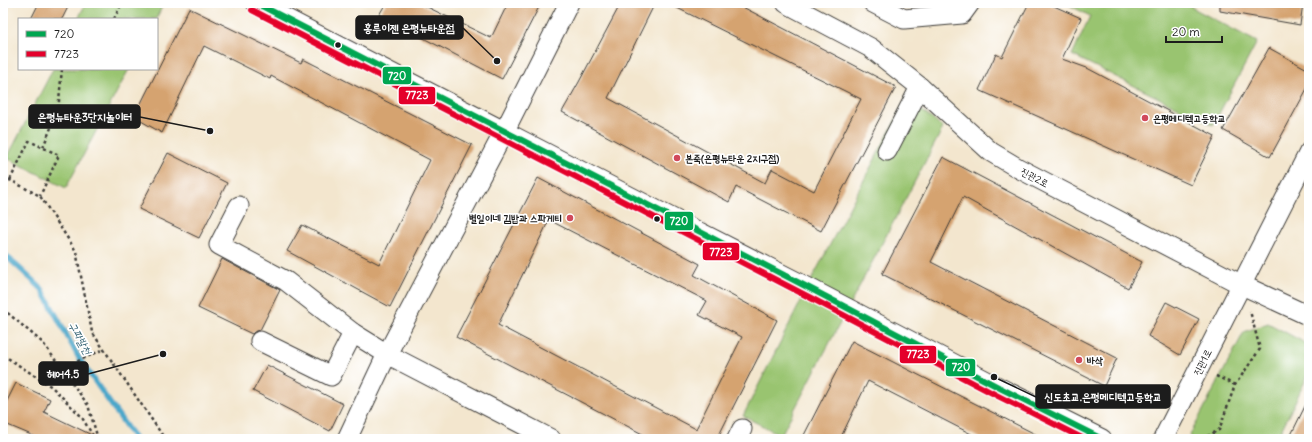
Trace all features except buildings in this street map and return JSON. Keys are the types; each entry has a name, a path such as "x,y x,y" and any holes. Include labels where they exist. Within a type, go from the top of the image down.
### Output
{"street":[{"path":"256,3 1002,389 1102,439"},
{"path":"348,439 387,354 504,132 569,3"},
{"name":"진관2로","path":"786,3 871,48 920,87 991,152 1032,176 1242,284 1309,316"},
{"path":"873,3 904,19 962,14 970,3"},
{"path":"887,151 920,87"},
{"name":"진관1로","path":"1163,439 1309,152"},
{"path":"239,206 219,245 286,281 353,333 387,354 551,439"},
{"path":"260,341 331,376 353,333"}],"path":[{"path":"114,18 122,3"},
{"path":"43,148 58,111 62,70"},
{"path":"10,180 29,141 59,156 40,196"},
{"path":"3,182 10,180 40,196 76,251 92,332 165,439"},
{"path":"1202,439 1219,430 1235,385 1260,349 1249,308"},
{"path":"3,309 43,343 88,405 98,439"},
{"path":"62,369 104,349"},
{"path":"3,355 52,387 81,416 95,439"},
{"path":"1212,374 1235,385"}],"green space":[{"path":"86,3 164,3 156,18 78,18"},
{"path":"1070,3 1193,3 1191,7 1257,42 1213,125 1072,55 1090,16 1069,5"},
{"path":"52,70 128,70 66,188 7,158"},
{"path":"907,98 943,128 781,435 743,416 815,273"},
{"path":"1268,323 1309,345 1309,373 1277,439 1192,439 1190,435 1244,332"}],"waterway":[{"name":"구파발천","path":"3,253 42,289 80,360 135,439"}],"transit line":[{"name":"720","path":"256,3 1002,389 1102,439"},
{"name":"7723","path":"252,10 1084,439"}],"place":[{"name":"홍루이젠 은평뉴타운점","path":"497,61"},
{"name":"은평메디텍고등학교","path":"1145,118"},
{"name":"은평뉴타운3단지놀이터","path":"210,131"},
{"name":"본죽(은평뉴타운 2지구점)","path":"677,158"},
{"name":"별일이네 김밥과 스파게티","path":"570,218"},
{"name":"헤어4.5","path":"163,354"},
{"name":"바삭","path":"1079,360"},
{"name":"신도초교.은평메디텍고등학교","path":"994,377"}]}
